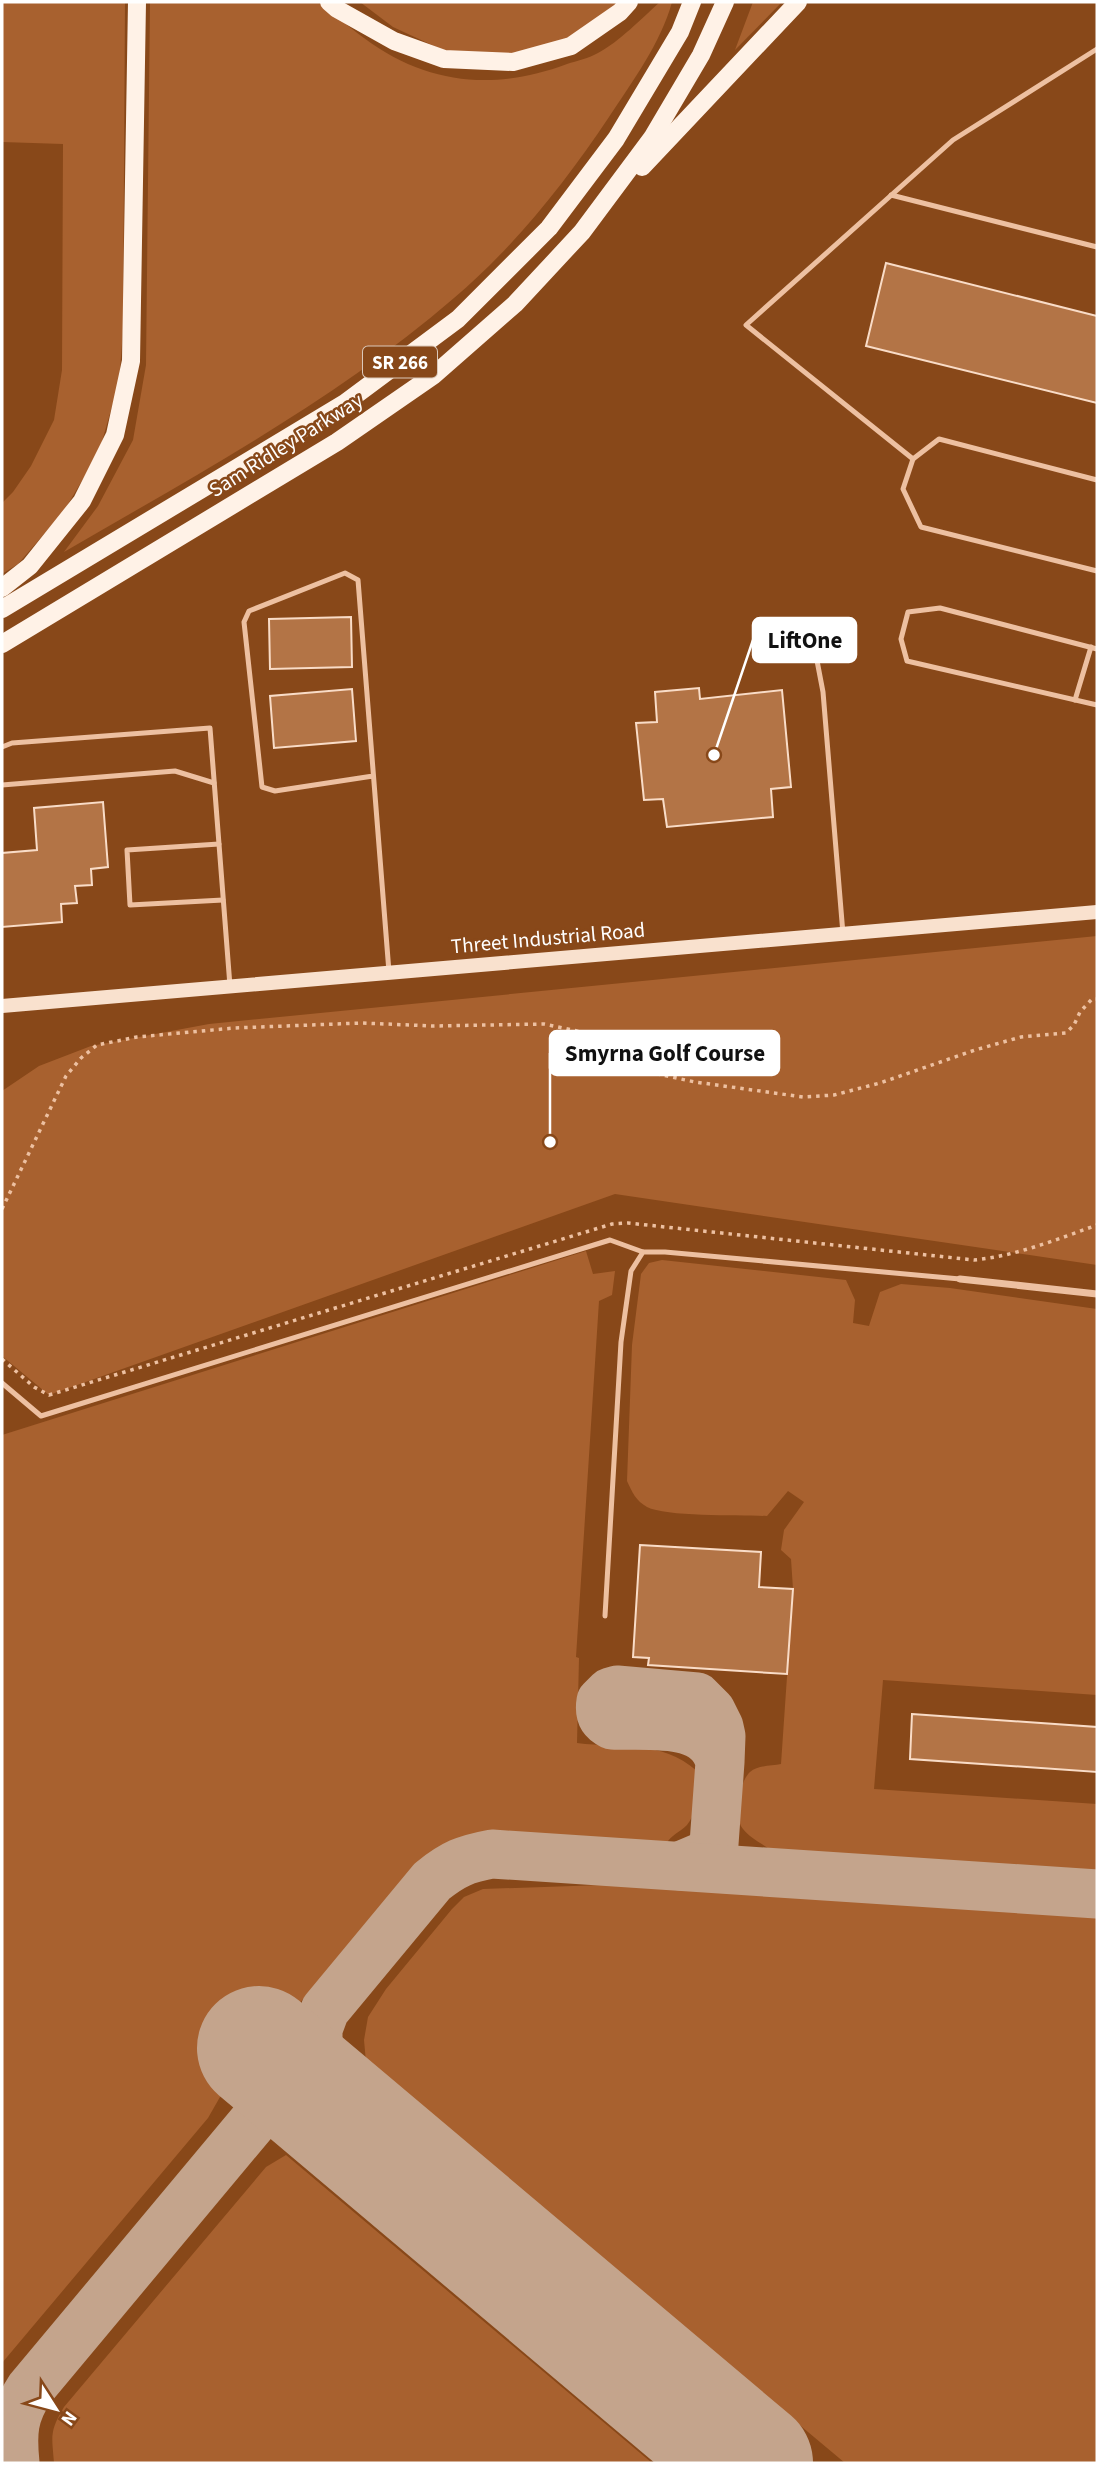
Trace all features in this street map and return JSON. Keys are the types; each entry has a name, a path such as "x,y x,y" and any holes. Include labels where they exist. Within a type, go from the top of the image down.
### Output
{"main road":[{"path":"2,588 30,566 82,501 115,435 131,360 137,2"},
{"path":"329,2 394,41 444,59 513,62 571,46 620,12 629,2"},
{"name":"Sam Ridley Parkway","path":"2,608 345,403 458,318 549,228 608,149 680,32 692,2"},
{"name":"Sam Ridley Parkway","path":"2,645 337,442 434,375 516,304 582,232 652,138 701,55 725,2"},
{"path":"582,232 798,2"}],"street":[{"name":"Threet Industrial Road","path":"2,1006 1097,912"},
{"path":"960,1279 1097,1294"}],"lane":[{"path":"913,459 746,325 953,140 1097,49"},
{"path":"891,195 1097,247"},
{"path":"1097,480 939,439 913,459 903,489 921,527 1097,571"},
{"path":"373,776 275,791 262,788 244,622 249,611 345,573 358,580 389,972"},
{"path":"1076,700 1094,648 940,608 908,612 901,639 907,660 1097,705"},
{"path":"810,624 823,692 843,934"},
{"path":"2,747 12,743 210,727 230,986"},
{"path":"2,785 175,771 214,783"},
{"path":"219,844 127,850 130,905 223,900"},
{"path":"2,1383 41,1416 610,1240 643,1252 960,1279"},
{"path":"605,1616 621,1342 631,1271 643,1252"}],"path":[{"path":"2,1209 65,1076 96,1045 137,1037 234,1028 362,1023 433,1026 544,1024 577,1031 599,1040 638,1068 653,1073 695,1082 803,1097 834,1095 880,1083 1021,1037 1066,1032 1092,999 1097,999"},
{"path":"2,1359 34,1387 49,1395 612,1224 628,1223 974,1260 989,1259 1097,1225"}],"shaded area":[{"path":"2,2 125,2 123,331 119,382 99,452 64,511 18,564 2,574 2,503 31,466 54,420 62,370 63,144 2,142"},
{"path":"150,2 325,2 343,22 364,38 412,66 462,79 488,80 540,73 591,56 614,43 660,2 672,2 661,32 645,62 557,190 498,257 454,298 409,335 315,402 64,552 98,506 133,440 146,365"},
{"path":"360,2 620,2 575,35 535,51 505,56 447,52 393,27"},
{"path":"753,2 782,2 735,50"},
{"path":"1097,936 1097,1265 615,1194 49,1395 2,1356 2,1091 39,1066 91,1046 209,1024"},
{"path":"586,1251 593,1274 615,1271 612,1295 599,1301 576,1657 579,1658 577,1743 640,1747 669,1754 683,1761 697,1771 697,1799 691,1820 666,1844 472,1834 435,1850 415,1867 220,2097 208,2118 2,2363 2,1435"},
{"path":"662,1260 846,1280 855,1300 853,1323 869,1326 880,1292 901,1284 950,1288 1097,1309 1097,1695 883,1680 874,1789 1097,1804 1097,1873 774,1852 743,1829 738,1809 740,1792 746,1777 757,1768 781,1764 793,1589 791,1559 781,1550 784,1530 804,1502 788,1491 767,1516 687,1514 647,1507 633,1492 627,1481 632,1345 641,1274 649,1263"},
{"path":"631,1884 1097,1915 1097,2463 845,2463 486,2162 471,2152 465,2158 373,2079 366,2062 364,2040 368,2017 386,1989 464,1897 483,1889"},
{"path":"286,2155 652,2463 54,2463 53,2434 64,2407 266,2167"}],"building":[{"path":"886,263 1097,316 1097,403 866,346"},
{"path":"351,617 352,667 270,669 269,619"},
{"path":"699,688 700,699 782,690 791,787 771,789 773,817 667,827 663,799 644,800 636,723 657,722 655,692"},
{"path":"352,689 356,741 274,748 270,696"},
{"path":"103,802 108,867 91,869 92,885 75,886 77,903 61,904 62,922 2,927 2,853 37,850 34,808"},
{"path":"640,1545 761,1552 759,1587 793,1589 787,1674 648,1665 649,1658 633,1657"},
{"path":"912,1714 1097,1727 1097,1772 910,1759"}],"taxiway":[{"path":"680,1866 706,1855 714,1844 720,1762 713,1748 690,1731 675,1727 612,1725 602,1716 601,1701 610,1692 617,1690 697,1697 711,1711 719,1727 720,1762"},
{"path":"15,2463 15,2424 20,2407 30,2389 258,2116 294,2077 318,2045 318,2029 325,2010 432,1881 453,1866 492,1854 1097,1894"}],"runway":[{"path":"259,2048 751,2463"}],"place":[{"name":"LiftOne","path":"714,755"},
{"name":"Smyrna Golf Course","path":"550,1142"}]}
